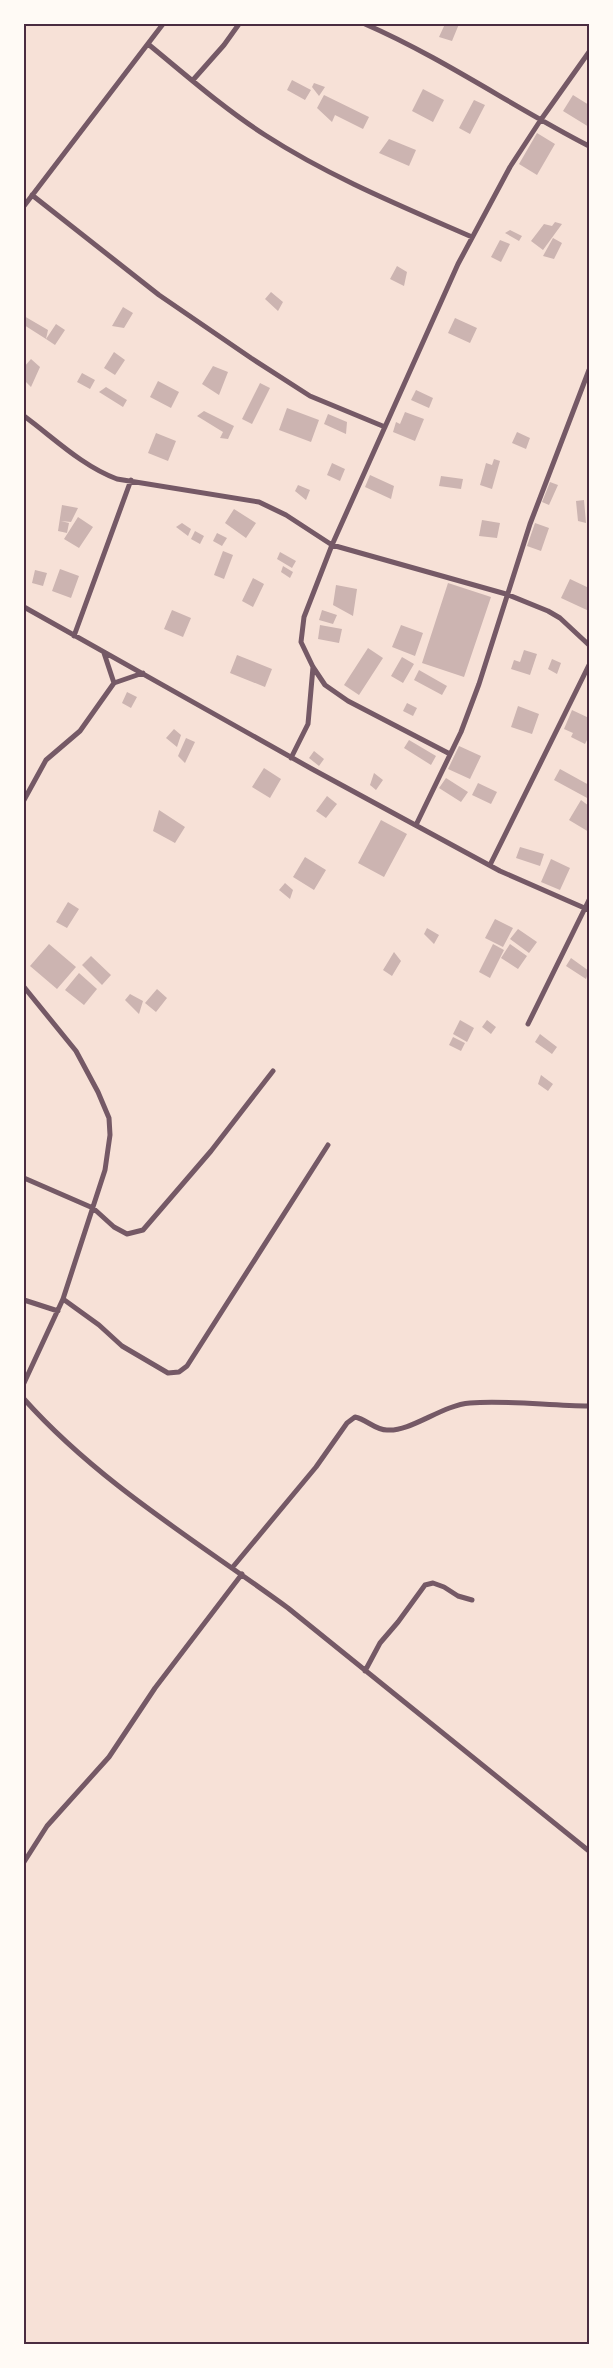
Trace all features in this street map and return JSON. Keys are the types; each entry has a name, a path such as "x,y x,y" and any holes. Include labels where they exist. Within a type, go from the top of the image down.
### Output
{"street":[{"path":"24,206 163,24"},
{"path":"193,80 224,45 239,24"},
{"path":"366,24 402,40 540,121 589,146"},
{"path":"148,44 264,134 318,167 361,189 472,237"},
{"path":"450,754 348,701 325,685 301,642 304,617 332,545 458,264 510,168 540,121 589,52"},
{"path":"32,195 159,295 258,362 310,396 385,427"},
{"path":"416,825 450,754 479,684 506,594 530,524 589,370"},
{"path":"24,416 88,464 105,474 259,502 286,515 332,545 506,594 560,618 589,645"},
{"path":"74,636 131,480"},
{"path":"24,607 291,758 490,865 588,909"},
{"path":"104,653 114,683"},
{"path":"490,865 589,665"},
{"path":"291,758 308,724 313,666"},
{"path":"24,800 46,760 80,731 114,683 143,673"},
{"path":"528,1024 588,909 589,900"},
{"path":"24,987 76,1051 98,1092 109,1118 110,1135 104,1170 63,1299 24,1383"},
{"path":"24,1178 93,1208 114,1227 126,1234 143,1230 211,1151 273,1071"},
{"path":"63,1299 139,1356 168,1373 179,1372 187,1366 328,1145"},
{"path":"24,1300 58,1311"},
{"path":"24,1399 50,1428 115,1481 201,1548 242,1574 288,1608 589,1851"},
{"path":"232,1568 316,1467 347,1423 355,1417 386,1430 400,1428 443,1410 468,1403 589,1406"},
{"path":"24,1862 47,1826 109,1757 155,1688 242,1574"},
{"path":"365,1671 380,1643 425,1585 433,1583 444,1587 458,1596 472,1600"}],"building":[{"path":"445,24 459,24 452,41 439,37"},
{"path":"292,80 311,90 305,100 287,90"},
{"path":"314,83 325,87 319,96 312,87"},
{"path":"423,89 444,100 433,122 412,111"},
{"path":"324,95 369,117 363,129 335,115 332,122 317,108"},
{"path":"573,95 589,105 589,127 563,111"},
{"path":"474,100 485,105 470,134 459,128"},
{"path":"537,133 555,144 537,175 519,164"},
{"path":"389,139 416,150 409,166 379,153"},
{"path":"555,222 562,224 543,250 531,241 544,224 552,226"},
{"path":"510,230 522,236 519,241 505,233"},
{"path":"553,238 562,243 554,259 543,256"},
{"path":"500,240 510,244 501,262 491,257"},
{"path":"397,266 407,272 404,286 390,279"},
{"path":"271,292 283,302 278,311 265,299"},
{"path":"123,307 133,313 124,328 112,326"},
{"path":"24,316 48,330 46,339 24,325"},
{"path":"455,318 477,328 470,343 448,333"},
{"path":"56,324 65,330 55,345 46,339"},
{"path":"114,352 125,360 115,375 104,368"},
{"path":"31,359 40,367 31,387 24,380 24,367"},
{"path":"213,366 228,372 219,395 202,384"},
{"path":"82,373 95,380 90,389 77,382"},
{"path":"158,381 179,392 171,408 150,397"},
{"path":"260,383 270,388 252,424 242,419"},
{"path":"106,387 127,400 123,407 99,392"},
{"path":"416,390 433,398 429,408 411,400"},
{"path":"287,408 319,420 311,442 279,430"},
{"path":"204,411 234,426 228,439 220,438 223,432 197,416"},
{"path":"405,412 424,419 415,441 393,432 396,422 400,424"},
{"path":"328,414 347,422 346,434 324,424"},
{"path":"517,432 530,438 526,449 512,443"},
{"path":"156,433 176,441 168,461 148,453"},
{"path":"494,459 500,461 492,489 480,485 486,463 492,465"},
{"path":"332,463 345,469 340,481 327,475"},
{"path":"370,475 394,486 391,499 365,487"},
{"path":"441,476 463,479 461,489 439,486"},
{"path":"550,482 558,485 549,505 542,502"},
{"path":"298,485 310,490 306,500 295,491"},
{"path":"584,500 586,523 578,521 576,501"},
{"path":"62,505 78,508 71,522 61,521 69,523 67,533 58,531"},
{"path":"234,509 256,523 246,538 225,523"},
{"path":"78,517 93,527 79,548 64,539"},
{"path":"482,520 500,523 497,538 479,536"},
{"path":"182,523 191,529 188,536 176,527"},
{"path":"535,523 549,528 541,551 527,546"},
{"path":"195,531 204,536 200,544 191,539"},
{"path":"217,533 227,538 222,546 213,541"},
{"path":"223,551 233,555 224,579 214,575"},
{"path":"280,552 296,561 292,568 277,559"},
{"path":"283,566 293,572 290,578 281,572"},
{"path":"60,569 79,576 71,598 52,591"},
{"path":"35,570 47,573 43,586 32,583"},
{"path":"253,578 264,584 253,607 242,601"},
{"path":"570,579 589,588 589,611 561,598"},
{"path":"448,583 491,597 464,677 422,663"},
{"path":"336,585 357,589 353,616 333,605"},
{"path":"172,610 191,618 183,637 164,629"},
{"path":"322,610 337,615 333,624 319,620"},
{"path":"320,625 342,629 339,643 318,639"},
{"path":"401,625 423,633 415,656 392,647"},
{"path":"368,648 383,658 359,695 344,685"},
{"path":"524,650 537,654 530,675 511,669 514,660 520,662"},
{"path":"237,655 272,669 265,687 230,673"},
{"path":"402,657 414,664 403,683 391,676"},
{"path":"552,659 561,663 557,674 548,669"},
{"path":"419,670 447,686 442,695 414,680"},
{"path":"127,692 137,697 131,708 122,703"},
{"path":"407,703 417,708 413,716 403,711"},
{"path":"518,706 539,714 532,734 511,727"},
{"path":"572,710 589,718 589,736 585,744 571,737 573,733 564,729"},
{"path":"174,729 181,735 177,747 166,738"},
{"path":"186,738 195,742 185,763 178,756"},
{"path":"409,740 436,756 431,765 404,748"},
{"path":"459,746 481,756 470,779 448,769"},
{"path":"314,751 324,759 319,766 309,758"},
{"path":"264,768 281,779 270,798 252,787"},
{"path":"560,769 589,785 589,799 554,780"},
{"path":"374,773 383,780 376,790 370,785"},
{"path":"446,778 468,792 461,802 439,788"},
{"path":"478,783 497,792 491,804 472,795"},
{"path":"327,796 337,804 326,818 316,811"},
{"path":"581,800 589,806 589,832 569,820"},
{"path":"159,810 185,827 175,843 153,831"},
{"path":"381,820 407,834 384,877 358,863"},
{"path":"520,847 544,854 540,866 516,858"},
{"path":"305,857 326,870 314,890 293,877"},
{"path":"551,859 570,868 560,890 541,882"},
{"path":"285,883 293,890 290,899 279,890"},
{"path":"68,902 79,909 67,928 56,922"},
{"path":"495,919 513,928 503,947 485,938"},
{"path":"427,928 439,935 434,944 424,934"},
{"path":"518,929 537,942 529,953 510,939"},
{"path":"49,944 76,967 57,989 30,966"},
{"path":"493,944 504,950 490,978 479,972"},
{"path":"510,944 527,956 518,969 501,958"},
{"path":"394,952 401,961 392,976 383,970"},
{"path":"91,956 111,975 102,985 82,965"},
{"path":"571,958 589,971 586,979 566,966"},
{"path":"79,973 97,989 84,1005 65,990"},
{"path":"157,989 167,998 156,1012 145,1003"},
{"path":"130,994 143,1001 139,1014 125,1000"},
{"path":"460,1020 474,1028 467,1042 453,1034"},
{"path":"487,1020 496,1027 491,1034 482,1027"},
{"path":"540,1034 557,1047 552,1054 535,1042"},
{"path":"453,1037 465,1043 461,1051 449,1045"},
{"path":"541,1075 553,1084 548,1091 538,1084"}]}
